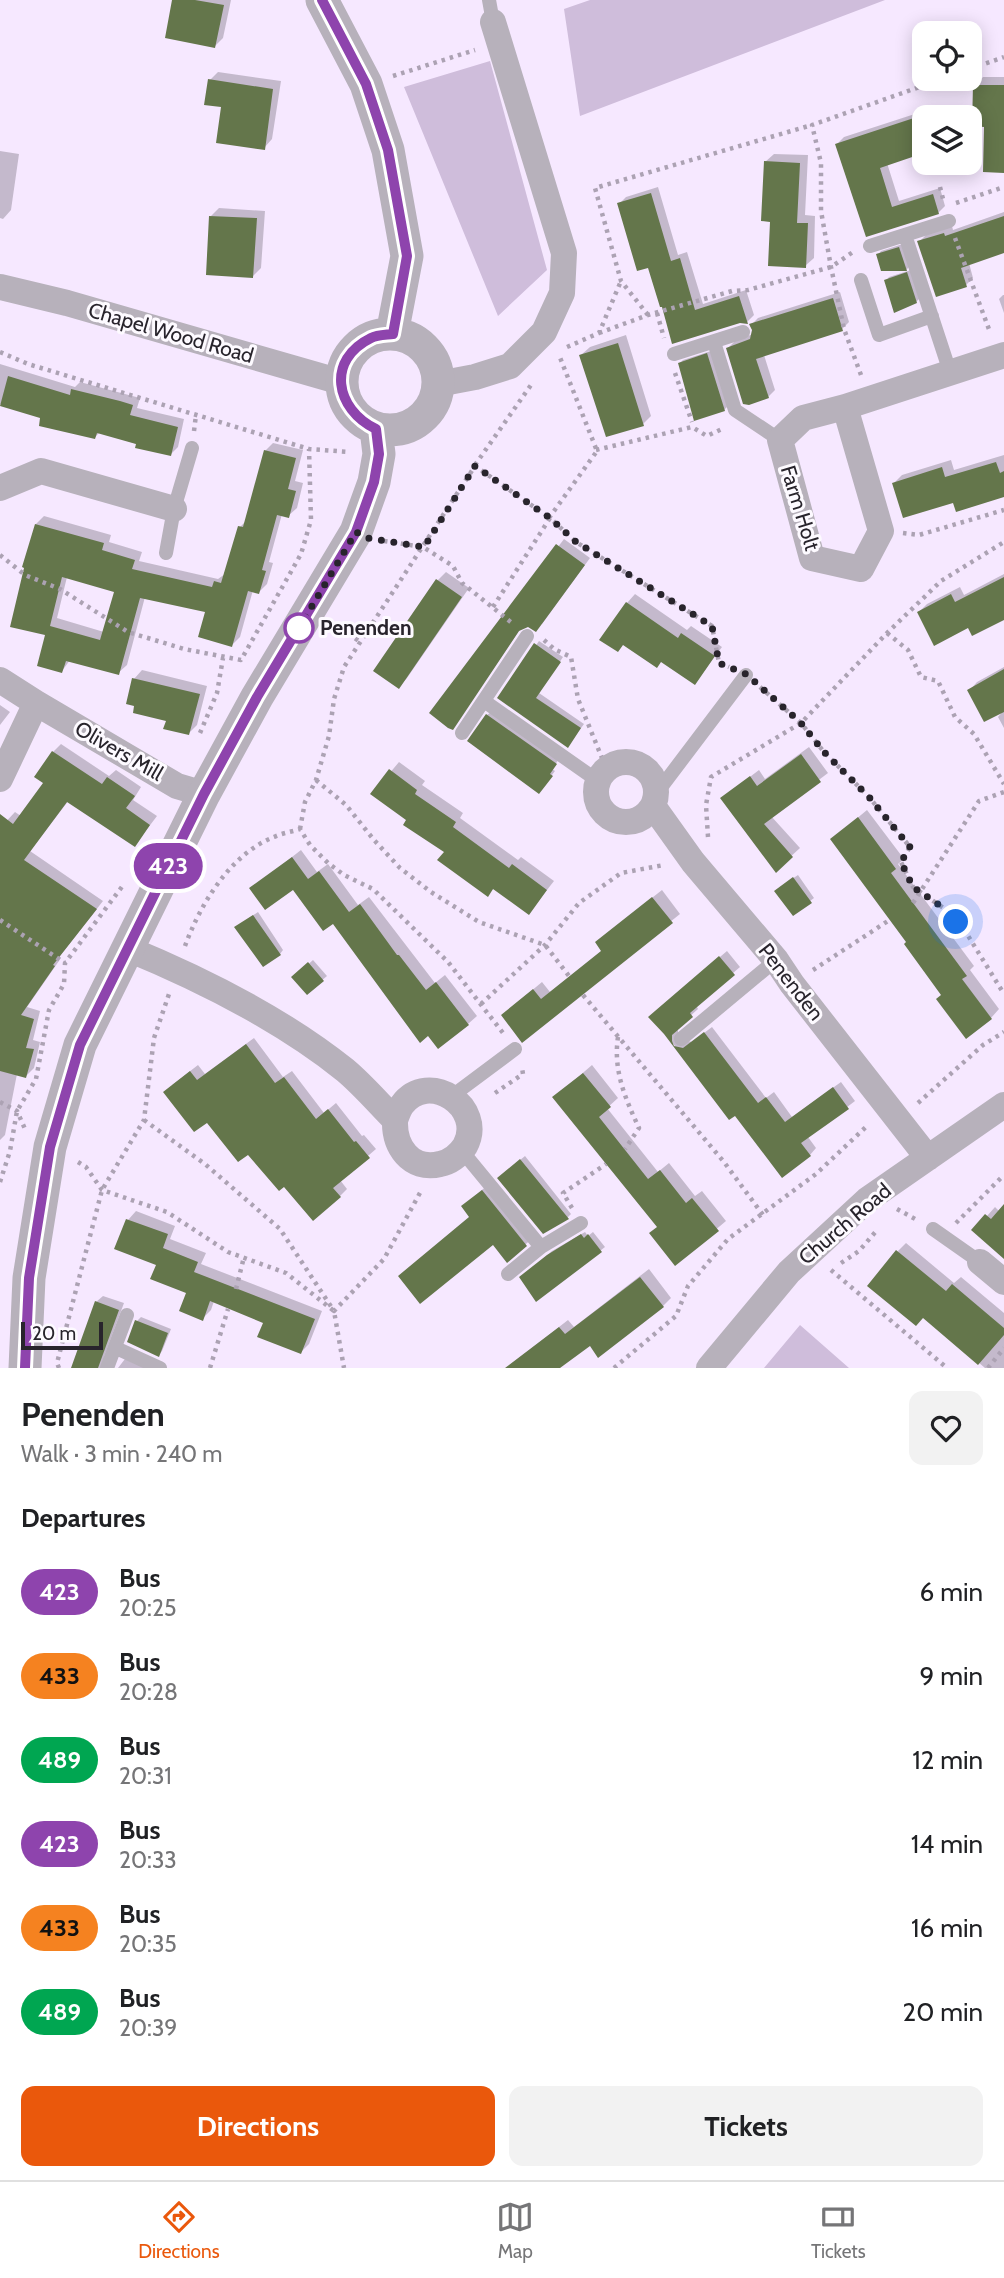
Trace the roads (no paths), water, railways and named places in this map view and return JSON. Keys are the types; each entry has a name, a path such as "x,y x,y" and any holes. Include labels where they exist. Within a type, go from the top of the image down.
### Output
{"street":[{"path":"322,0 366,84 388,150 407,256 393,334"},
{"path":"438,384 475,377 510,366 544,332 562,293 564,253 494,21"},
{"name":"Chapel Wood Road","path":"0,288 67,303 341,382"},
{"path":"25,1368 29,1278 50,1147 80,1045 204,794 257,697 356,532 374,482 378,441 390,431 418,422 429,411 435,398 438,384 435,365 425,349 411,339 393,334 373,337 356,347 345,363 341,382 343,397 351,411 378,441"},
{"name":"Farm Holt","path":"845,407 881,531 861,569 812,558 780,440 803,418 1002,356"},
{"path":"0,488 41,471 174,509"},
{"name":"Olivers Mill","path":"0,680 177,786 204,794"},
{"path":"0,779 36,703"},
{"name":"Penenden","path":"602,775 615,763 626,762 643,766 651,774 656,783 655,800 693,862 776,960 928,1158"},
{"path":"602,775 596,792 600,806 615,820 638,820 646,814 655,800"},
{"path":"126,948 177,969 258,1010 346,1071 395,1120"},
{"path":"437,1090 460,1106 470,1126 468,1140 462,1151 447,1162 435,1166 417,1163 406,1156 398,1146 394,1133 395,1120 402,1105 411,1096 437,1090"},
{"name":"Church Road","path":"709,1368 789,1272 867,1200 1004,1105"},
{"path":"980,1262 1004,1282"}],"lane":[{"path":"870,246 949,221"},
{"path":"905,235 950,372"},
{"path":"861,280 879,335 932,316"},
{"path":"674,354 743,332"},
{"path":"714,342 735,410 780,440"},
{"path":"166,553 174,509 192,448"},
{"path":"462,733 527,636"},
{"path":"655,800 746,674"},
{"path":"484,701 602,775"},
{"path":"681,1039 776,960"},
{"path":"460,1106 515,1049"},
{"path":"462,1151 541,1247"},
{"path":"508,1274 541,1247 581,1223"},
{"path":"938,1232 980,1262"},
{"path":"107,1368 127,1315"},
{"path":"116,1348 160,1368"}],"place":[{"name":"Penenden","path":"299,628"}]}
